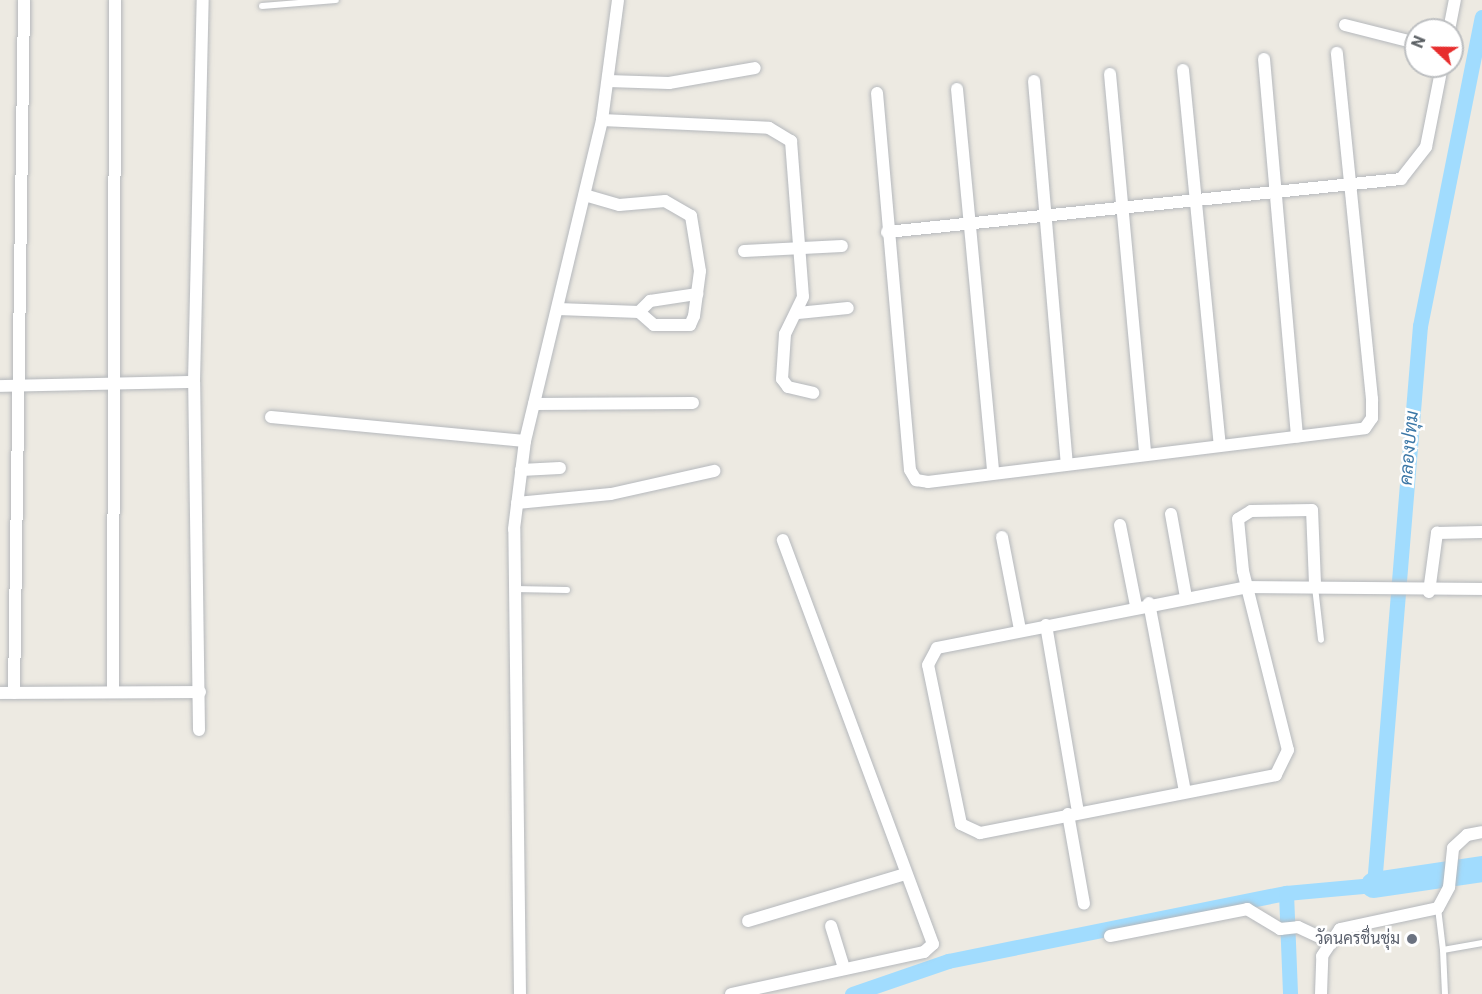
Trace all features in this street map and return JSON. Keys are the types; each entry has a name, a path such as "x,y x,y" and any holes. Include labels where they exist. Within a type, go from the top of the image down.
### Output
{"street":[{"path":"14,693 24,0"},
{"path":"113,691 112,382 115,0"},
{"path":"199,730 194,382 203,0"},
{"path":"519,994 511,589 517,504 525,441 602,120 618,0"},
{"path":"1451,18 1455,0"},
{"path":"1345,25 1404,40"},
{"path":"877,93 887,232 910,470 916,480 928,483 993,472 1144,453 1297,437 1352,434 1372,418 1353,188 1337,52"},
{"path":"1264,59 1297,437"},
{"path":"608,81 669,83 756,68"},
{"path":"1183,70 1220,445"},
{"path":"1110,74 1144,453"},
{"path":"887,232 1353,188 1401,179 1416,166 1426,147 1440,78"},
{"path":"1034,81 1067,463"},
{"path":"957,88 993,472"},
{"path":"602,120 769,128 784,134 791,141 803,297 798,313 785,334 782,378 788,387 813,393"},
{"path":"585,195 619,205 679,205 698,231 697,294 690,326 645,322 639,312"},
{"path":"744,251 842,246"},
{"path":"558,309 639,312 650,301 697,294"},
{"path":"798,313 848,308"},
{"path":"0,386 194,382"},
{"path":"534,404 693,404"},
{"path":"271,417 525,441"},
{"path":"521,470 560,468"},
{"path":"517,504 611,494 714,471"},
{"path":"1315,584 1317,521 1306,508 1251,511 1238,519 1247,587 1288,750 1285,765 1276,774 980,832 961,824 928,665 938,648 1149,603 1247,587 1315,584 1427,592 1482,589"},
{"path":"1171,514 1186,597"},
{"path":"1120,525 1136,606"},
{"path":"1427,592 1437,533 1482,532"},
{"path":"1002,537 1020,630"},
{"path":"731,994 931,950 928,922 906,874 783,540"},
{"path":"1149,603 1185,792"},
{"path":"1046,625 1084,904"},
{"path":"0,693 200,692"},
{"path":"1321,994 1319,970 1328,942 1355,922 1438,908 1449,888 1449,858 1460,841 1482,832"},
{"path":"748,921 906,874"},
{"path":"1110,936 1247,909 1280,928 1298,927 1328,942"},
{"path":"831,926 844,968"}],"lane":[{"path":"262,6 336,0"},
{"path":"1315,584 1321,640"},
{"path":"511,589 567,590"},
{"path":"1438,908 1445,994"},
{"path":"1443,950 1482,944"}],"waterway":[{"name":"คลองปทุม","path":"852,994 948,961 1286,893 1374,885 1420,326 1482,17"},
{"path":"1374,885 1482,869"},
{"path":"1286,893 1290,994"}],"place":[{"name":"วัดนครชื่นชุ่ม","path":"1412,939"}]}
